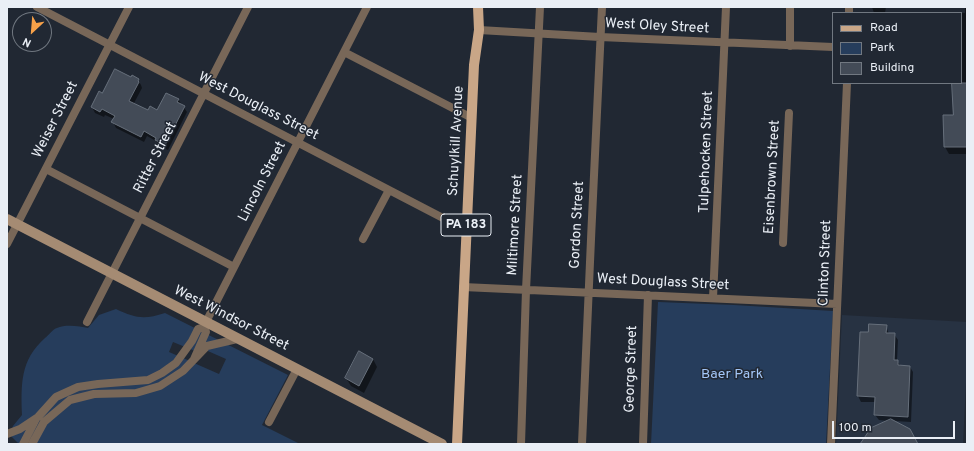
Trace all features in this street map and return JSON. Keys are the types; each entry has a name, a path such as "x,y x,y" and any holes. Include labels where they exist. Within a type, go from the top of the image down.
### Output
{"main road":[{"name":"Schuylkill Avenue","path":"456,444 474,65 479,30 477,8"},
{"name":"West Windsor Street","path":"7,219 112,273 205,325 297,369 442,444"}],"street":[{"name":"West Douglass Street","path":"38,7 466,230"},
{"name":"Weiser Street","path":"7,244 129,7"},
{"name":"Ritter Street","path":"87,322 248,7"},
{"name":"Lincoln Street","path":"23,444 38,417 56,397 78,387 148,380 162,373 176,363 198,330 205,325 368,7"},
{"name":"Miltimore Street","path":"520,444 540,7"},
{"name":"Gordon Street","path":"582,444 602,7"},
{"name":"Tulpehocken Street","path":"713,298 726,7"},
{"path":"790,7 790,46"},
{"name":"West Oley Street","path":"479,30 600,38 832,47"},
{"path":"344,52 472,118"},
{"name":"Clinton Street","path":"831,444 847,84"},
{"name":"Eisenbrown Street","path":"782,242 789,113"},
{"path":"46,169 234,267"},
{"path":"363,239 389,190"},
{"name":"West Douglass Street","path":"463,287 838,304"},
{"name":"George Street","path":"643,444 648,295"},
{"name":"Lincoln Street","path":"194,359 206,332 205,325"},
{"name":"Lincoln Street","path":"32,444 44,422 70,400 94,394 136,393 160,386 183,371 207,346 237,339"},
{"path":"269,422 297,369"},
{"name":"Lincoln Street","path":"7,434 20,429 38,417"}],"shaded area":[{"path":"842,315 967,322 967,362 963,444 836,444"}],"green space":[{"name":"Baer Park","path":"658,302 833,311 826,444 651,444"},
{"path":"116,309 140,317 151,317 165,313 288,375 262,425 300,444 19,444 10,435 13,426 22,415 22,383 26,364 31,355 37,346 52,331 60,327 68,326 88,328 99,315","holes":["173,342 195,351 190,361 169,352","201,348 226,359 219,374 194,363"]}],"building":[{"path":"115,69 131,77 132,75 139,79 139,82 129,101 148,110 150,106 157,110 166,93 179,99 177,102 185,106 165,145 155,140 156,138 144,131 141,137 111,122 115,116 102,109 100,112 91,107 99,91 102,93"},
{"path":"967,83 967,147 944,147 943,115 953,115 952,84"},
{"path":"869,324 887,325 886,333 895,333 894,360 898,360 898,365 910,366 908,417 874,415 875,397 857,396 860,332 868,332"},
{"path":"359,351 373,359 359,386 345,378"},
{"path":"891,419 910,429 918,444 860,444 871,428"}]}
